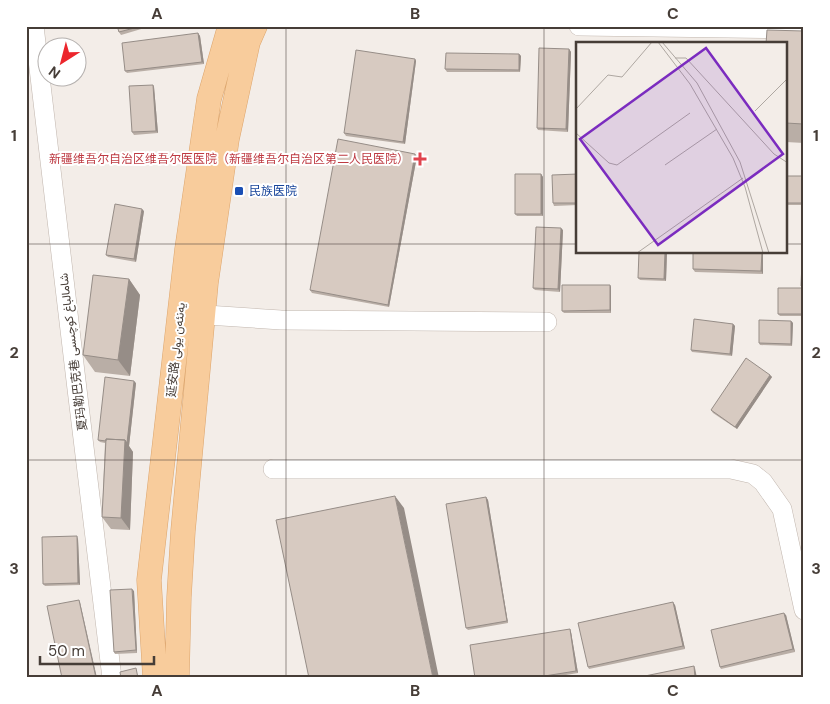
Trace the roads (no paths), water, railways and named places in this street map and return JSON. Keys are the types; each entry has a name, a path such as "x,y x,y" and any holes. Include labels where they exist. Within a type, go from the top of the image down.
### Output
{"main road":[{"name":"延安路 يەنئەن يولى","path":"177,678 191,314 187,249 209,99 230,26"},
{"name":"延安路 يەنئەن يولى","path":"155,678 149,580 191,314 206,283 227,139 248,42 255,26"}],"street":[{"name":"夏玛勒巴克巷 شامالباغ كوچىسى","path":"34,26 112,678"},
{"path":"579,26 804,29"},
{"path":"191,314 281,320 547,322"},
{"path":"273,469 731,469 753,474 764,482 782,508 804,610"}],"place":[{"name":"新疆维吾尔自治区维吾尔医医院（新疆维吾尔自治区第二人民医院）","path":"420,159"},
{"name":"民族医院","path":"239,191"}]}
